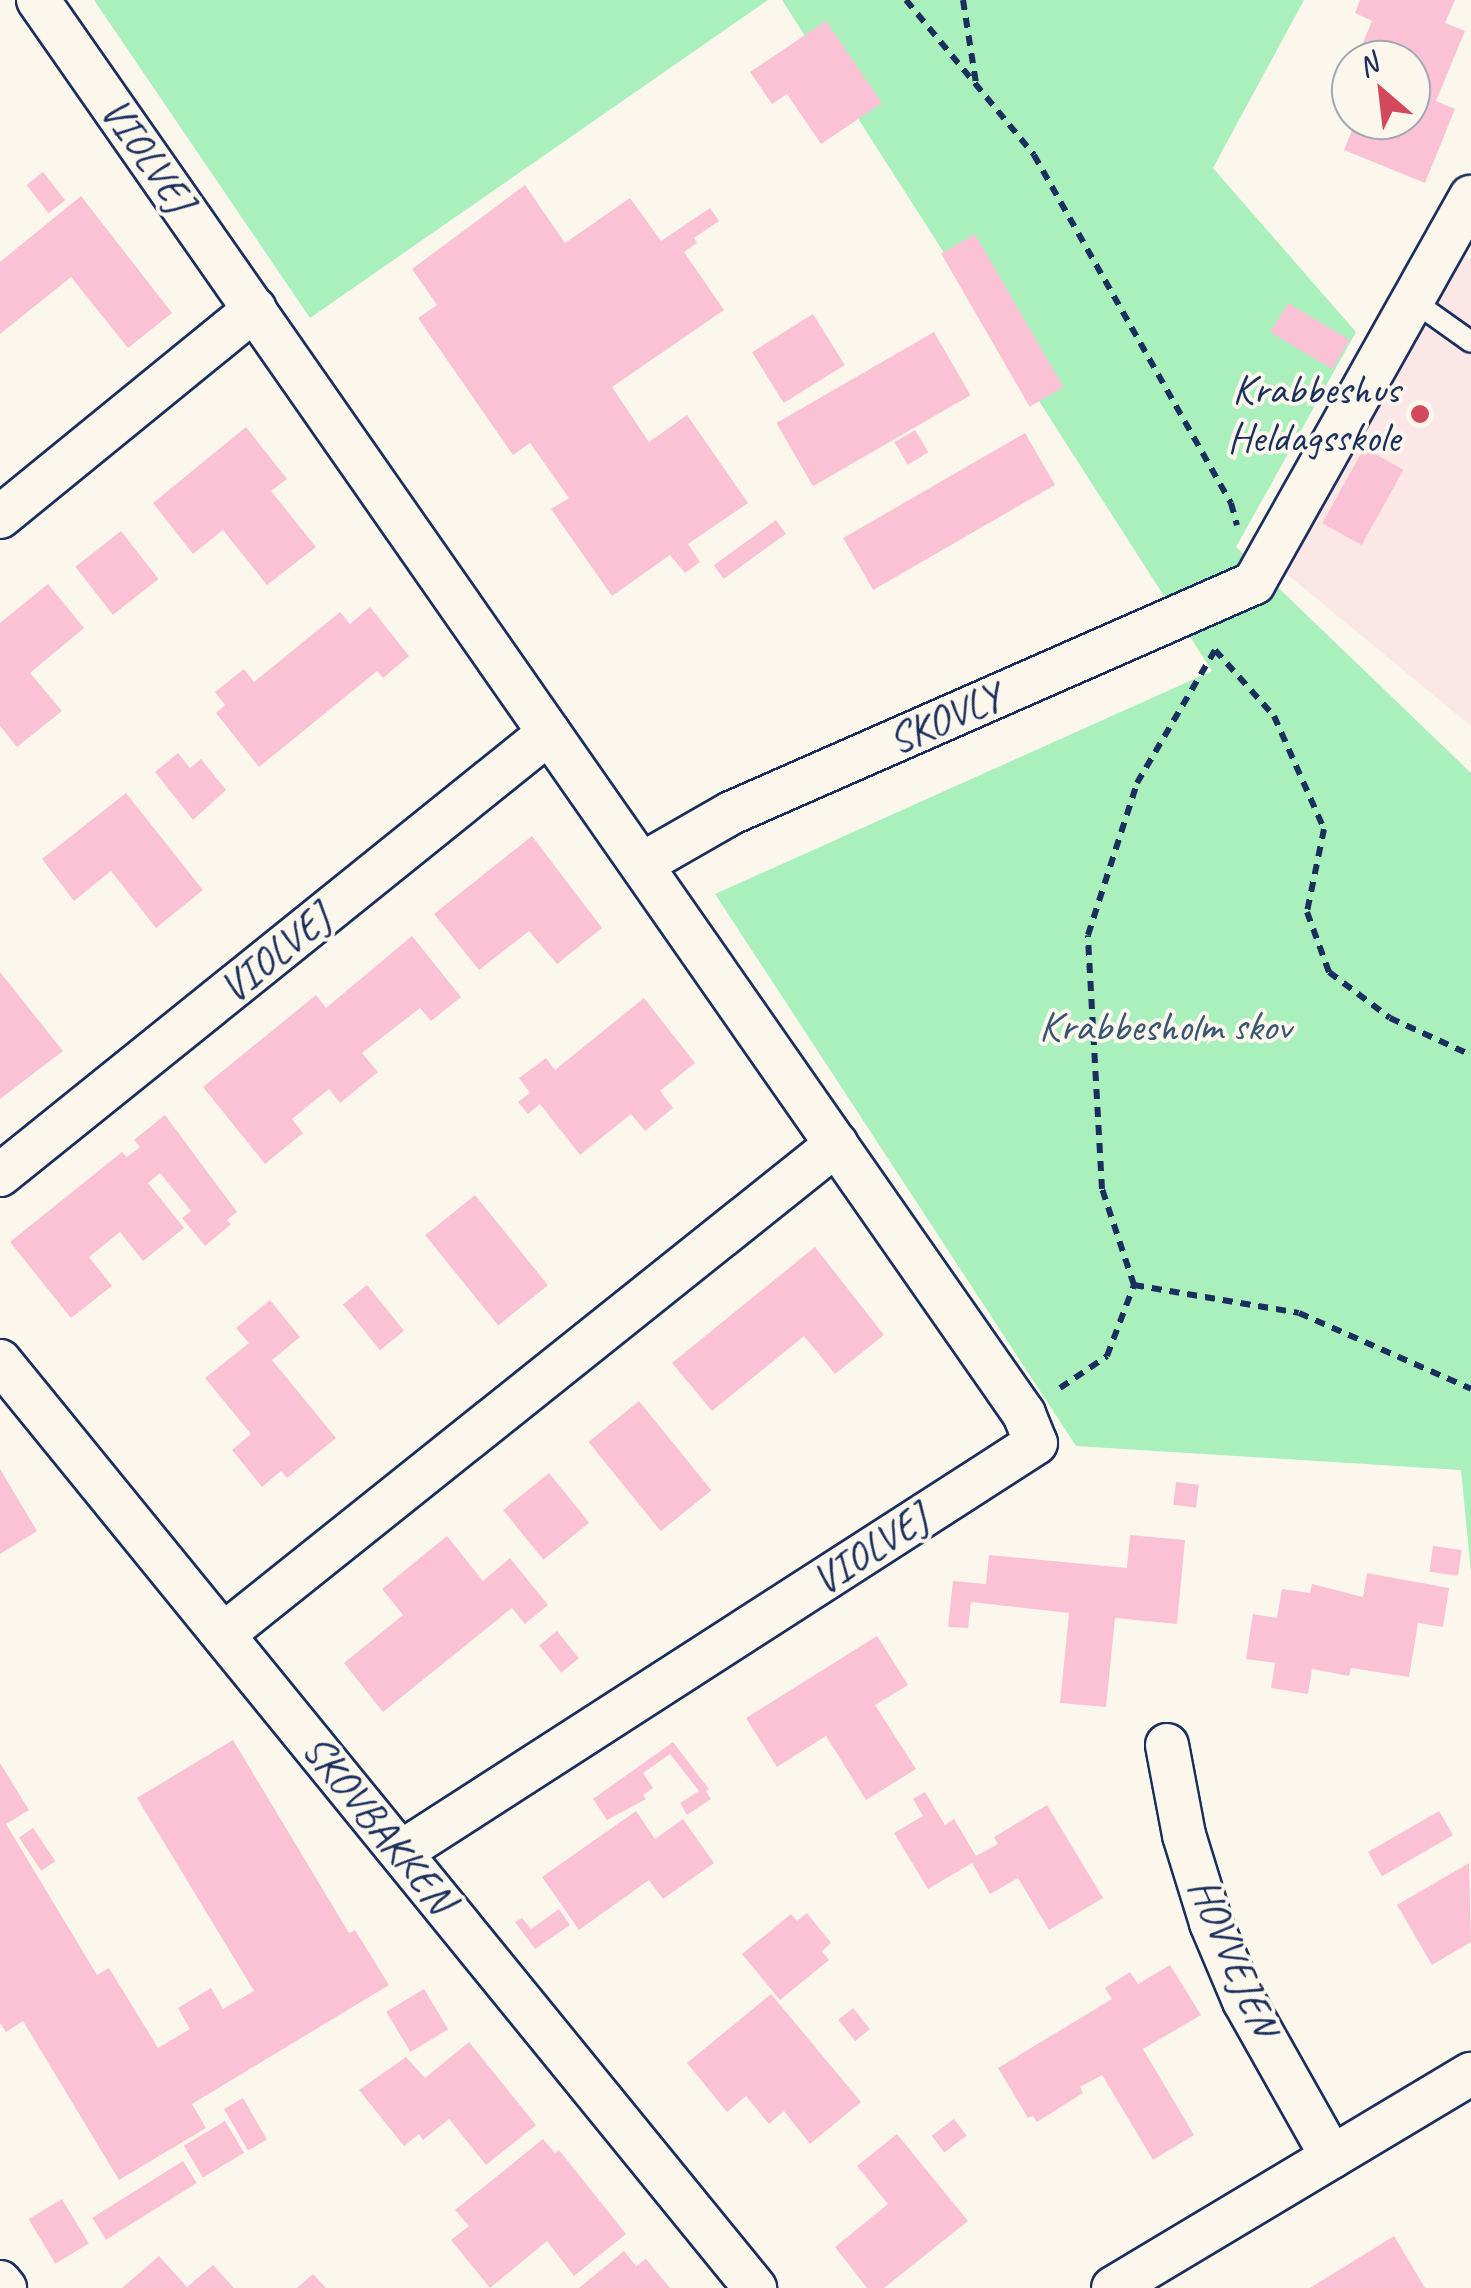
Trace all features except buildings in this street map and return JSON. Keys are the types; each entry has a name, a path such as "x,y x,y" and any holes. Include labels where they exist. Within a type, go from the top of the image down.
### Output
{"street":[{"name":"VIOLVEJ","path":"38,0 838,1144 1024,1414 1036,1443 401,1852"},
{"path":"1254,583 1471,198"},
{"path":"0,516 255,309"},
{"name":"SKOVLY","path":"642,864 732,813 1254,583"},
{"name":"VIOLVEJ","path":"0,1176 549,733"},
{"path":"225,1633 838,1144"},
{"name":"SKOVBAKKEN","path":"0,1361 755,2288"},
{"name":"HOVVEJEN","path":"1167,1745 1184,1835 1212,1922 1244,2001 1332,2157"},
{"path":"1113,2288 1471,2074"},
{"path":"0,2282 5,2288"}],"lane":[{"path":"1412,300 1471,342"}],"path":[{"path":"906,0 1034,155 1231,503 1254,583 1138,783 1088,935 1102,1189 1134,1285 1106,1356 1024,1414"},
{"path":"962,0 976,85"},
{"path":"1215,650 1274,716 1324,829 1307,912 1329,972 1390,1018 1471,1055"},
{"path":"1134,1285 1299,1313 1471,1389"}],"shaded area":[{"name":"Krabbeshus Heldagsskole","path":"1458,253 1471,259 1471,726 1282,570"}],"green space":[{"path":"94,0 768,0 310,318"},
{"name":"Krabbesholm skov","path":"782,0 1304,0 1213,168 1356,332 1236,547 1471,773 1471,1572 1461,1470 1076,1446 715,894 1212,671"}],"place":[{"name":"Krabbeshus Heldagsskole","path":"1420,414"}]}
